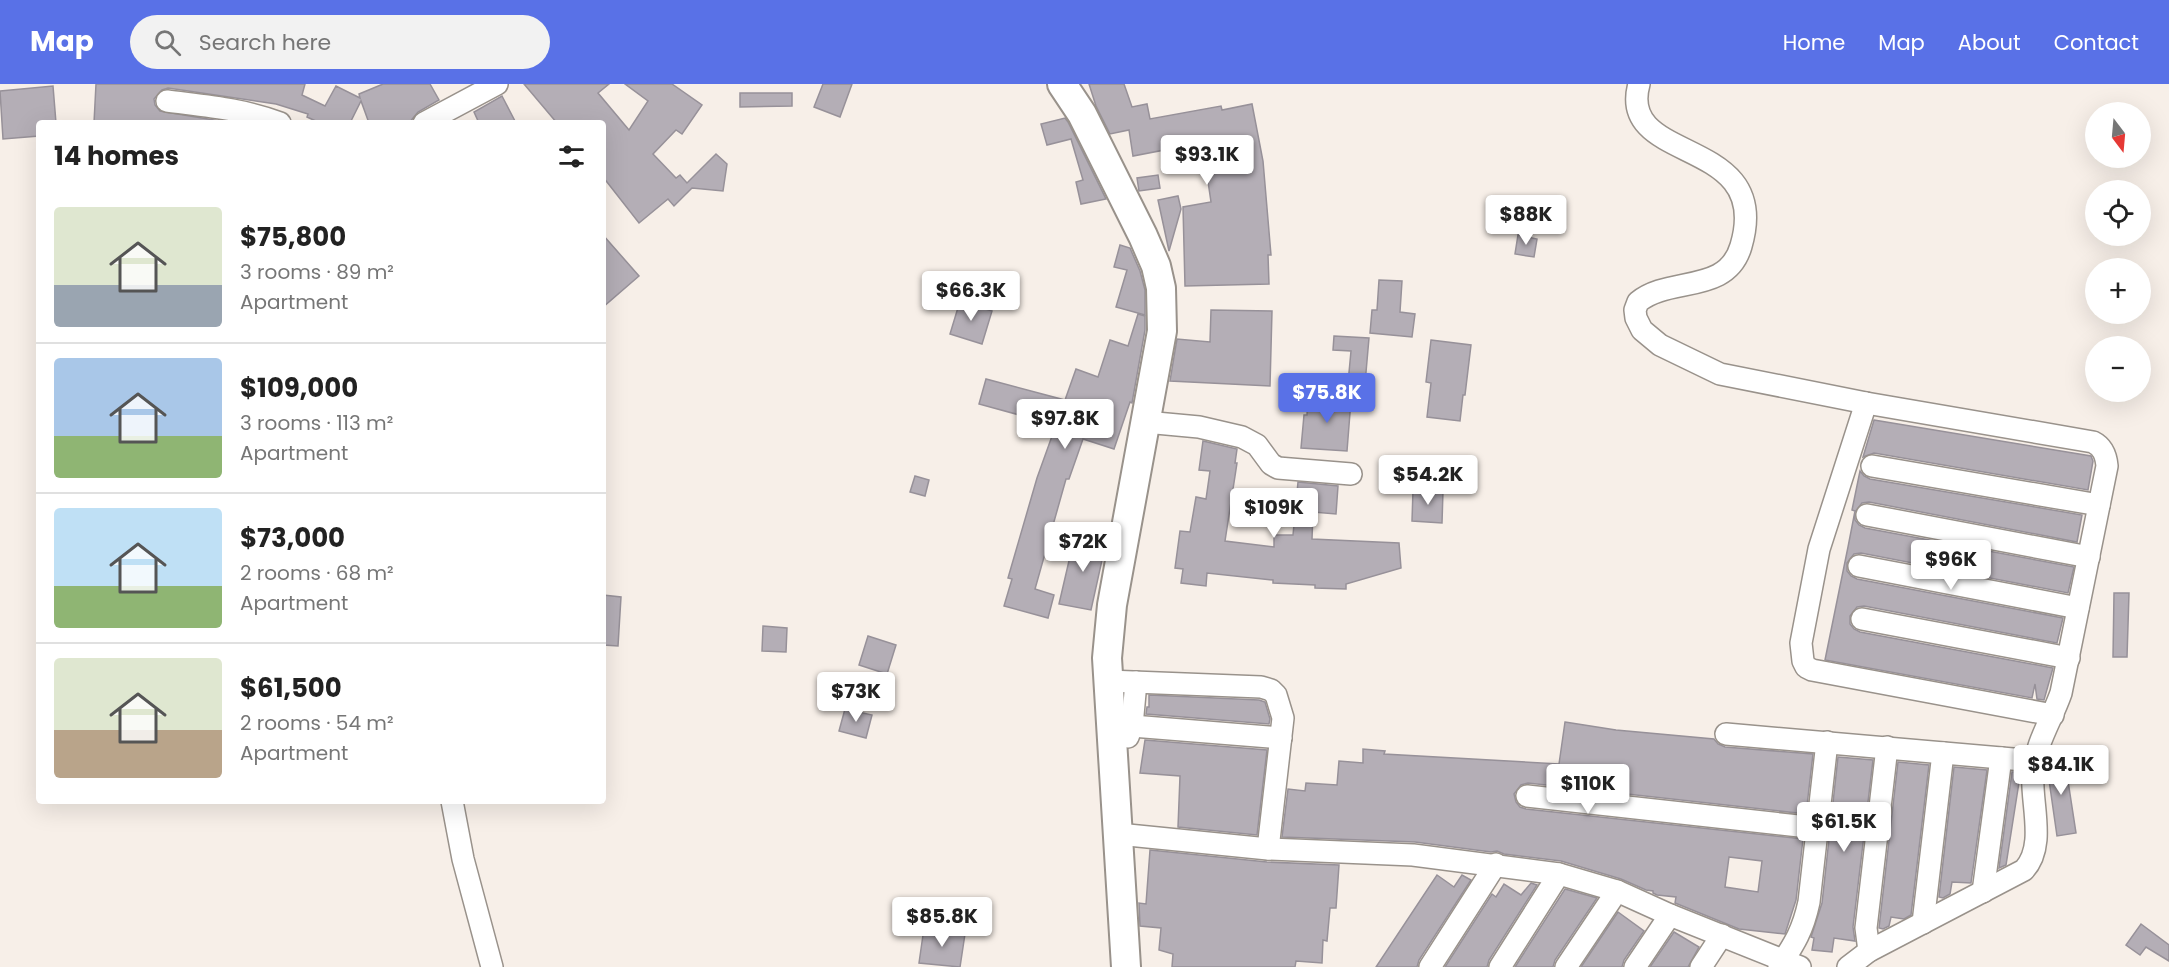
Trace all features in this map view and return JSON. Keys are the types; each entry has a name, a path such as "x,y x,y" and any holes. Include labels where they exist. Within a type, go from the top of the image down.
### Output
{"street":[{"path":"437,120 455,116 497,84"},
{"path":"1062,84 1082,114 1143,236 1156,266 1161,288 1162,331 1112,605 1107,658 1126,967"},
{"path":"1639,84 1637,102 1647,125 1659,136 1724,171 1735,182 1745,204 1745,226 1741,247 1734,262 1723,273 1694,284 1657,292 1638,302 1635,310 1636,318 1642,330 1660,345 1719,374 2093,442 2104,451 2106,459 2099,505 2061,693 2035,761 2033,773 2035,840 2031,862 2024,870 1869,951 1848,967"},
{"path":"167,101 235,111 272,120"},
{"path":"1866,402 1819,549 1801,643 1806,667 1812,670 2053,715"},
{"path":"1145,422 1199,427 1242,437 1257,444 1271,464 1278,468 1351,474"},
{"path":"1872,466 2099,505"},
{"path":"1867,515 2089,557"},
{"path":"1859,566 2079,608"},
{"path":"1862,620 2069,658"},
{"path":"1108,681 1262,687 1271,690 1276,695 1281,705 1283,718 1268,849"},
{"path":"1113,754 1126,740 1132,726 1136,682"},
{"path":"1132,726 1281,738"},
{"path":"1726,734 2035,761"},
{"path":"1118,834 1268,849 1413,855 1559,874 1617,891 1788,965 1804,925 1809,902 1827,742"},
{"path":"1869,951 1866,928 1887,747"},
{"path":"1923,923 1943,753"},
{"path":"1983,892 2001,758"},
{"path":"1527,796 1817,828"},
{"path":"453,804 463,859 492,967"},
{"path":"1430,967 1496,864"},
{"path":"1500,967 1559,874"},
{"path":"1566,967 1617,891"},
{"path":"1635,967 1670,915"},
{"path":"1701,967 1722,935"}],"building":[{"path":"96,84 305,84 302,95 325,106 336,86 360,98 359,94 383,84 430,84 439,100 418,112 411,120 368,120 361,101 352,120 314,120 307,117 308,114 276,104 168,88 162,90 154,99 160,111 214,120 94,120"},
{"path":"524,84 609,84 598,93 629,130 648,101 625,84 672,84 702,105 682,134 676,130 653,154 676,178 680,175 687,183 716,154 727,164 723,191 692,188 674,206 668,199 639,223 606,181 606,120 554,120"},
{"path":"823,84 852,84 840,117 814,107"},
{"path":"1089,84 1124,84 1132,107 1147,104 1150,119 1221,106 1222,110 1252,104 1263,161 1271,255 1268,255 1269,284 1185,286 1183,207 1211,202 1206,168 1237,164 1232,137 1133,156 1129,130 1110,134 1096,106"},
{"path":"53,86 56,120 36,120 36,136 3,139 0,91"},
{"path":"740,93 792,93 792,106 740,107"},
{"path":"502,96 514,120 478,120 474,112"},
{"path":"1065,118 1106,199 1081,204 1076,182 1083,180 1071,139 1047,145 1041,124"},
{"path":"1158,175 1160,188 1139,191 1137,178"},
{"path":"1178,196 1181,209 1169,251 1158,200"},
{"path":"1518,235 1537,239 1534,257 1515,254"},
{"path":"606,238 639,276 606,304"},
{"path":"1120,245 1130,248 1140,271 1145,290 1145,315 1116,307 1127,270 1114,267"},
{"path":"1379,280 1402,281 1400,312 1415,314 1412,337 1370,333 1372,310 1377,310"},
{"path":"960,301 992,311 982,344 950,334"},
{"path":"1211,310 1272,311 1270,386 1170,381 1177,339 1210,342"},
{"path":"1138,314 1145,316 1145,330 1132,403 1130,402 1114,449 1083,439 1069,479 1066,479 1035,589 1054,595 1048,618 1004,606 1012,579 1008,578 1037,478 1056,425 979,404 986,379 1065,400 1076,369 1098,377 1110,340 1128,346"},
{"path":"1334,336 1369,338 1364,395 1347,394 1351,351 1333,350"},
{"path":"1431,340 1471,345 1460,421 1427,417 1431,383 1426,382"},
{"path":"1308,396 1351,400 1347,451 1301,448"},
{"path":"1874,420 2091,456 2093,461 2088,490 1874,453 1863,457"},
{"path":"1203,441 1237,449 1235,463 1237,463 1225,541 1274,547 1274,535 1293,535 1298,482 1338,486 1336,514 1313,512 1312,539 1399,543 1401,568 1346,584 1346,589 1315,588 1315,585 1273,583 1273,580 1207,573 1206,586 1181,583 1183,569 1175,568 1180,531 1190,532 1196,497 1206,499 1210,471 1199,470"},
{"path":"1860,471 1870,479 2082,515 2077,542 1869,502 1862,503 1855,512 1855,520 1865,528 2074,567 2068,593 1861,553 1854,554 1847,563 1847,571 1857,579 2063,618 2057,643 1864,606 1857,607 1850,616 1850,624 1860,632 2053,668 2044,700 2037,699 2035,684 2032,698 1825,660 1855,511 1852,510"},
{"path":"915,476 929,480 925,496 910,492"},
{"path":"1413,490 1443,491 1442,523 1412,521"},
{"path":"1075,535 1106,542 1091,610 1059,604"},
{"path":"2114,593 2129,593 2127,657 2113,657"},
{"path":"606,595 621,597 618,646 606,645"},
{"path":"763,626 787,628 786,652 762,651"},
{"path":"868,636 896,645 887,674 859,665"},
{"path":"1149,695 1259,700 1265,702 1270,719 1269,724 1146,714 1147,707 1149,707"},
{"path":"845,709 872,715 866,738 839,731"},
{"path":"1565,722 1616,730 1714,739 1725,747 1813,754 1806,814 1528,783 1521,785 1514,794 1520,807 1526,809 1803,839 1796,900 1785,934 1739,929 1675,903 1676,897 1657,895 1653,891 1621,879 1561,861 1415,842 1282,837 1288,789 1305,791 1306,783 1337,785 1339,761 1363,763 1363,749 1385,751 1384,754 1559,764","holes":["1729,857 1762,861 1758,892 1725,887"]},
{"path":"1145,740 1267,750 1257,835 1178,827 1180,776 1140,773"},
{"path":"2064,755 2076,833 2057,836 2047,766 2049,757"},
{"path":"1838,757 1873,760 1853,927 1855,941 1834,938 1832,952 1812,950 1814,938 1811,937 1822,903"},
{"path":"1898,762 1929,765 1911,915 1904,919 1891,917 1889,926 1883,929 1879,928"},
{"path":"1954,767 1987,770 1971,883 1952,882 1950,894 1943,898 1939,897"},
{"path":"2012,772 2020,772 2020,776 2006,865 1999,868"},
{"path":"1150,850 1267,862 1339,865 1336,908 1330,908 1327,941 1323,940 1322,963 1296,961 1295,967 1172,967 1173,954 1159,950 1161,928 1140,926 1139,903 1146,904"},
{"path":"1437,875 1454,887 1462,875 1471,880 1419,960 1417,967 1376,967"},
{"path":"1531,883 1537,885 1489,960 1487,967 1445,967 1492,894 1496,897 1504,884 1521,895"},
{"path":"1565,889 1597,898 1555,960 1553,967 1515,967"},
{"path":"1618,912 1644,931 1624,960 1622,967 1581,967"},
{"path":"2141,924 2169,945 2169,961 2146,947 2140,955 2126,945"},
{"path":"924,928 965,934 960,967 919,963"},
{"path":"1674,932 1699,947 1688,967 1650,967"}]}
